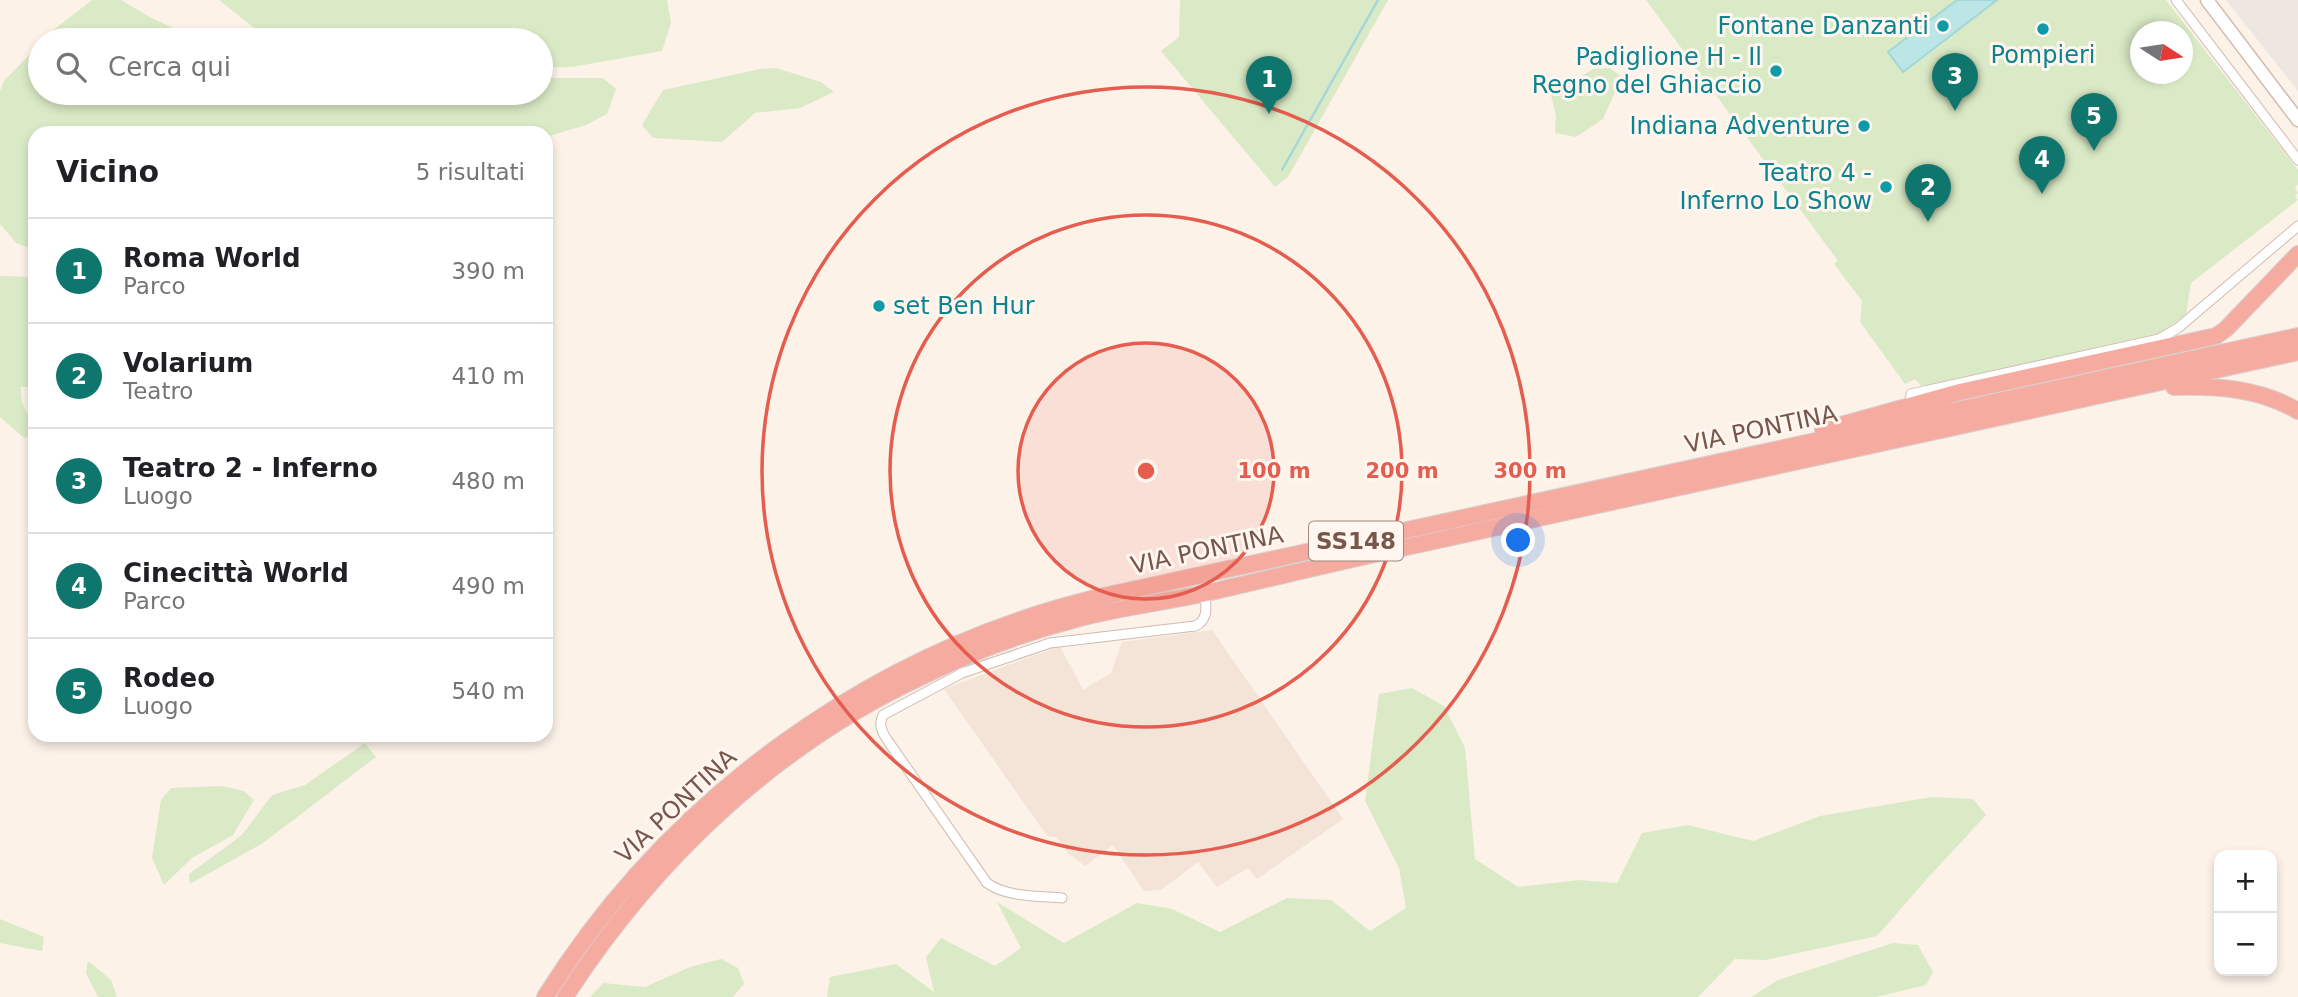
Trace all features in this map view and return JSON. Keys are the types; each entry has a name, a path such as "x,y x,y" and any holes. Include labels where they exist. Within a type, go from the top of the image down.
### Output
{"highway":[{"path":"1656,475 1678,464 1821,431 1910,404 2216,336 2226,329 2293,258"},
{"name":"VIA PONTINA","path":"545,997 577,948 621,891 715,796 774,748 882,680 948,647 1038,613 1095,598 2298,336"},
{"name":"VIA PONTINA","path":"565,997 611,929 669,861 751,784 838,723 922,676 986,648 1084,617 1205,593 1272,576 2298,352"},
{"path":"2136,388 2215,386 2242,390 2283,403 2298,411"}],"street":[{"path":"2176,0 2298,160"},
{"path":"2215,3 2298,120"},
{"path":"1910,404 1911,394 2159,339 2178,328 2298,226"},
{"path":"2269,253 2293,258"},
{"path":"1062,898 1007,892 994,889 987,883 888,741 881,729 881,719 883,715 962,673 1051,643 1203,623 1205,593"}],"shaded area":[{"path":"2226,0 2298,0 2298,91"},
{"path":"1212,630 1343,819 1257,879 1248,868 1217,887 1198,862 1161,890 1144,891 1113,845 1085,866 1068,853 1056,837 1047,836 944,689 1060,646 1083,690 1111,673 1122,642"}],"green space":[{"path":"92,0 121,0 173,28 56,28"},
{"path":"219,0 667,0 671,23 662,51 572,67 553,67 553,28 254,28"},
{"path":"1180,0 1388,0 1288,177 1275,187 1161,51 1179,37"},
{"path":"1646,0 2166,0 2182,21 2130,21 2130,84 2193,84 2193,35 2298,170 2298,184 2295,187 2298,193 2295,196 2298,200 2191,283 2186,315 2157,335 1922,387 1915,379 1905,384 1860,322 1862,301 1834,264 1838,261"},
{"path":"28,56 28,105 553,105 553,78 603,78 616,89 607,114 586,125 553,135 553,126 28,126 28,247 16,243 0,224 0,91 4,81"},
{"path":"776,68 821,82 834,92 800,108 755,113 722,142 653,138 642,125 663,90"},
{"path":"1610,68 1622,77 1603,119 1576,137 1555,133 1556,116 1551,95 1593,69"},
{"path":"0,276 28,277 28,387 21,387 21,395 28,414 28,437 24,438 0,417"},
{"path":"1412,688 1444,706 1465,748 1475,859 1518,887 1580,880 1617,883 1642,833 1688,825 1753,841 1820,816 1932,797 1973,799 1986,815 1877,936 1765,960 1735,959 1698,997 827,997 830,977 896,964 934,992 926,957 941,938 995,966 1021,948 997,902 1064,943 1137,903 1172,909 1220,932 1287,898 1331,900 1370,931 1406,908 1399,868 1365,801 1379,694"},
{"path":"365,743 376,757 263,843 190,884 189,874 242,835 272,795 305,785"},
{"path":"222,786 244,791 254,800 233,835 192,858 164,885 152,858 161,800 171,788"},
{"path":"0,919 44,937 42,951 0,943"},
{"path":"1893,943 1918,945 1933,972 1926,985 1876,997 1751,997 1778,980"},
{"path":"721,959 738,968 744,984 733,997 590,997 603,983 645,987 690,967"},
{"path":"88,961 111,980 117,997 98,997 86,973"}],"water":[{"name":"Fontane Danzanti","path":"1957,0 1997,0 1903,72 1888,52"}],"waterway":[{"path":"1282,170 1378,0"}],"place":[{"name":"Fontane Danzanti","path":"1943,26"},
{"name":"Pompieri","path":"2043,29"},
{"name":"Padiglione H - Il Regno del Ghiaccio","path":"1776,71"},
{"name":"Teatro 2 - Inferno","path":"1955,111"},
{"name":"Roma World","path":"1269,114"},
{"name":"Indiana Adventure","path":"1864,126"},
{"name":"Rodeo","path":"2094,151"},
{"name":"Teatro 4 - Inferno Lo Show","path":"1886,187"},
{"name":"Cinecittà World","path":"2042,194"},
{"name":"Volarium","path":"1928,222"},
{"name":"set Ben Hur","path":"879,306"}]}
